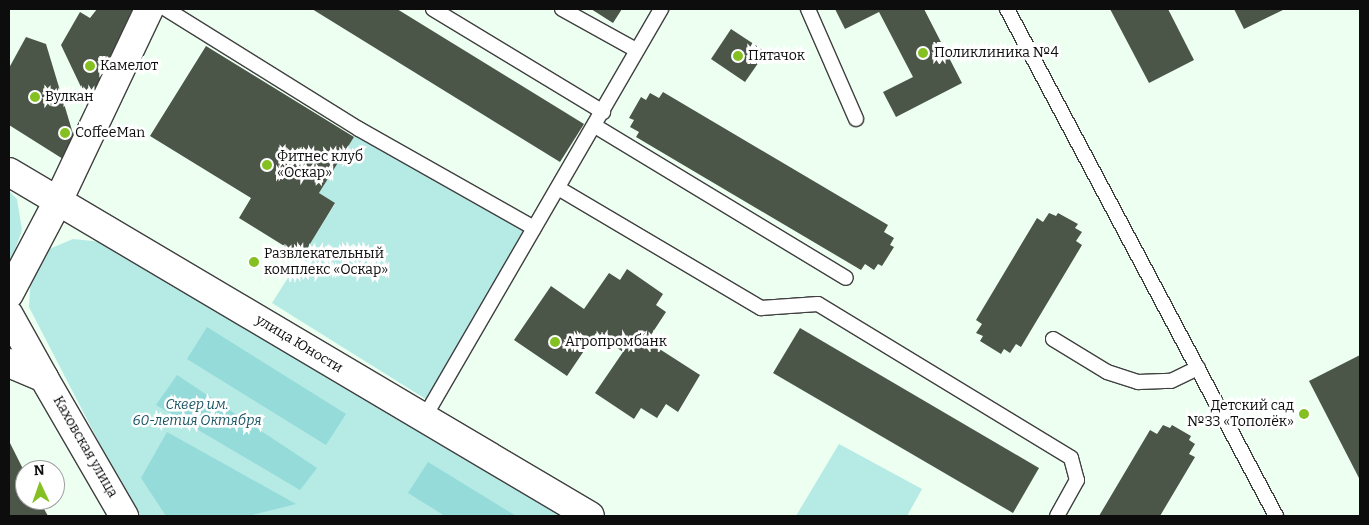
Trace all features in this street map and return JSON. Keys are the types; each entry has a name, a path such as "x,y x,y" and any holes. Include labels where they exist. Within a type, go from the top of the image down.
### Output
{"street":[{"path":"9,294 58,201 149,9"},
{"name":"улица Юности","path":"9,172 590,516"},
{"name":"Каховская улица","path":"9,315 124,516"},
{"path":"9,364 44,378"}],"lane":[{"path":"166,9 359,129 534,228"},
{"path":"434,9 603,112"},
{"path":"562,9 636,50"},
{"path":"424,418 595,126 660,9"},
{"path":"808,9 856,119"},
{"path":"1007,9 1276,516"},
{"path":"595,126 846,278"},
{"path":"558,188 761,308 818,304 1069,456 1077,469 1077,480 1057,516"},
{"path":"1053,340 1107,372 1138,382 1171,381 1198,368"}],"green space":[{"path":"359,129 534,228 432,403 272,303 335,204 319,193"},
{"path":"9,191 17,199 22,230 9,267"},
{"name":"Сквер им. 60-летия Октября","path":"73,239 112,243 574,516 137,516 29,307 31,276 47,250"},
{"path":"207,327 346,414 326,445 187,359"},
{"path":"177,375 317,468 300,490 156,405"},
{"path":"167,432 296,504 248,516 166,516 141,478"},
{"path":"839,444 922,489 907,516 796,516"},
{"path":"428,462 516,516 445,516 408,493"}],"building":[{"name":"Камелот","path":"97,9 135,9 94,94 81,87 61,45 80,12 90,18"},
{"path":"312,9 397,9 584,124 560,162"},
{"path":"591,9 622,9 613,23"},
{"name":"Поликлиника №4","path":"835,9 924,9 962,83 896,117 883,92 913,77 879,12 845,29"},
{"path":"1110,9 1168,9 1194,60 1149,83"},
{"path":"1234,9 1285,9 1244,29"},
{"name":"Пятачок","path":"731,29 766,52 745,82 711,59"},
{"name":"Вулкан","path":"26,37 46,44 74,137 63,159 9,125 9,68"},
{"name":"Фитнес клуб «Оскар»","path":"206,46 354,137 319,193 335,203 302,257 239,218 251,198 150,136"},
{"path":"663,92 888,225 884,232 894,238 890,245 894,247 882,266 878,264 874,270 865,264 861,270 636,137 639,132 630,127 634,120 629,118 641,97 646,100 650,93 659,98"},
{"path":"1049,213 1056,216 1058,213 1078,224 1075,228 1082,232 1076,241 1082,245 1021,347 1016,344 1010,353 1004,349 1001,354 980,341 983,336 976,333 982,324 976,320 1037,218 1043,222"},
{"path":"627,269 663,294 656,305 666,312 647,341 700,375 678,412 666,404 657,418 641,408 634,419 595,393 623,352 596,333 567,376 514,340 551,286 584,309 609,273 620,280"},
{"path":"800,328 1039,468 1013,513 773,373"},
{"path":"1360,355 1360,480 1309,381"},
{"path":"1163,425 1170,428 1172,425 1191,436 1189,440 1195,444 1189,454 1195,457 1160,516 1099,516 1150,430 1157,434"},
{"path":"9,441 18,460 15,460 15,510 45,510 48,516 9,516"}],"place":[{"name":"Поликлиника №4","path":"923,53"},
{"name":"Пятачок","path":"738,56"},
{"name":"Камелот","path":"90,66"},
{"name":"Вулкан","path":"35,97"},
{"name":"CoffeeMan","path":"65,133"},
{"name":"Фитнес клуб «Оскар»","path":"267,165"},
{"name":"Развлекательный комплекс «Оскар»","path":"254,262"},
{"name":"Агропромбанк","path":"555,342"},
{"name":"Детский сад №33 «Тополёк»","path":"1304,414"}]}
